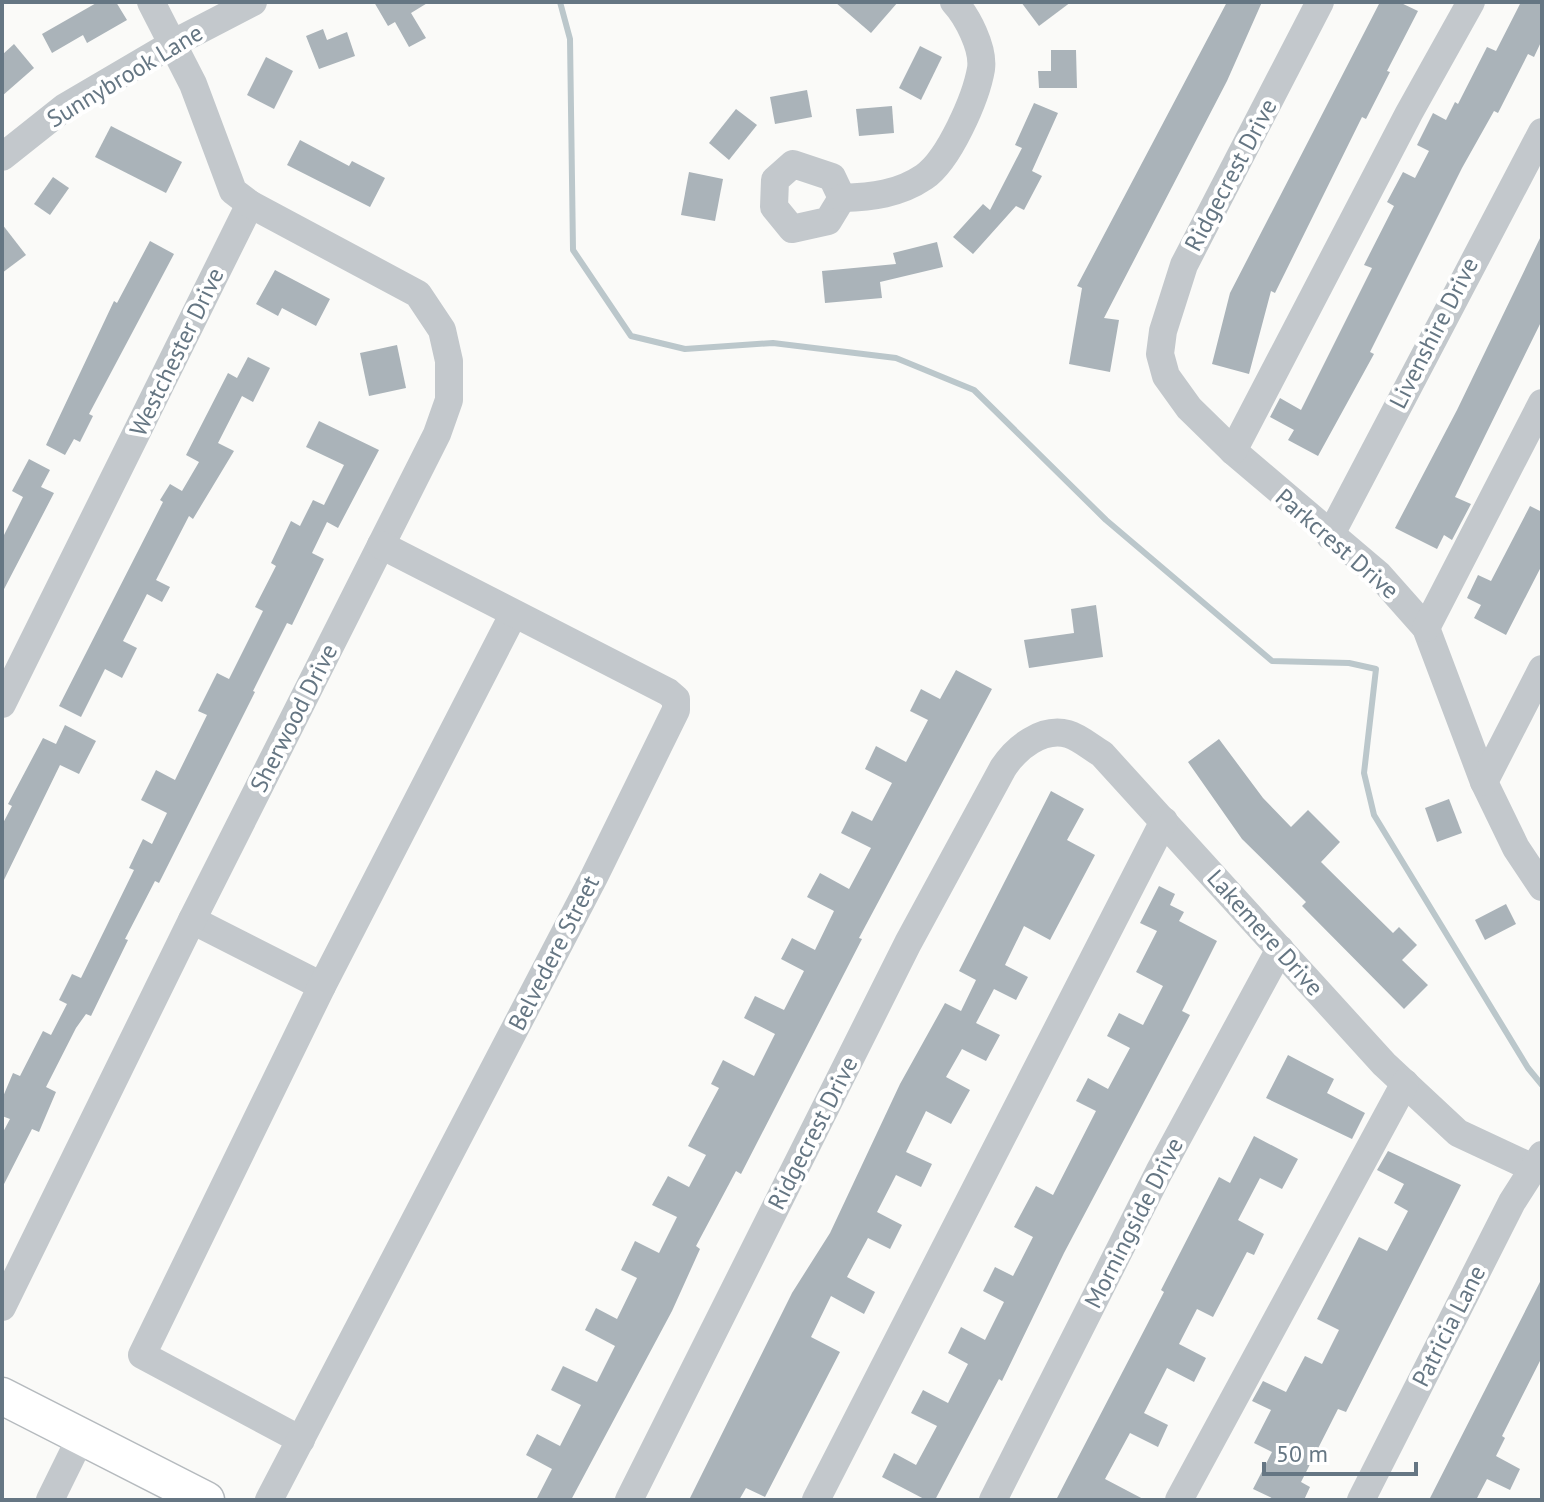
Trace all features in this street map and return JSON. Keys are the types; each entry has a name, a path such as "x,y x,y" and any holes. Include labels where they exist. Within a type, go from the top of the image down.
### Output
{"main road":[{"path":"2,1396 159,1500"},
{"path":"2,1420 77,1446 206,1500"}],"street":[{"path":"151,2 174,43 233,191 250,204"},
{"name":"Sunnybrook Lane","path":"2,157 65,107 174,43 253,2"},
{"path":"842,198 879,197 891,192 925,176 948,151 981,66 967,16 954,2"},
{"name":"Ridgecrest Drive","path":"1160,354 1163,331 1184,265 1320,2"},
{"path":"1233,451 1402,126 1471,2"},
{"name":"Livenshire Drive","path":"1330,536 1467,269 1542,132"},
{"name":"Sherwood Drive","path":"2,1307 192,920 437,434 449,400 449,361 442,330 418,294 250,204"},
{"name":"Westchester Drive","path":"2,704 250,204"},
{"name":"Parkcrest Drive","path":"1160,354 1166,376 1189,408 1233,451 1379,575 1426,628 1484,782 1516,848 1542,887"},
{"path":"1426,628 1542,403"},
{"name":"Belvedere Street","path":"269,1500 594,877 676,710 676,699 668,692 381,545"},
{"path":"301,1440 142,1355 322,986 513,615"},
{"path":"1484,782 1542,669"},
{"name":"Lakemere Drive","path":"1003,768 1014,751 1048,733 1069,734 1102,754 1405,1083 1458,1133 1538,1162"},
{"name":"Ridgecrest Drive","path":"629,1500 908,943 1003,768"},
{"path":"816,1500 1164,821"},
{"path":"192,920 322,986"},
{"name":"Morningside Drive","path":"993,1500 1159,1172 1280,949"},
{"path":"1179,1500 1405,1083"},
{"name":"Patricia Lane","path":"1361,1500 1512,1202 1538,1162"},
{"path":"50,1500 77,1446"}],"building":[{"path":"98,2 116,2 127,20 87,43 83,35 52,53 42,34"},
{"path":"374,2 429,2 411,13 426,38 409,47 395,22 388,26"},
{"path":"835,2 898,2 871,33"},
{"path":"1021,2 1071,2 1039,26"},
{"path":"1227,2 1262,2 1227,81 1104,318 1119,320 1110,372 1069,364 1082,288 1077,286"},
{"path":"1380,2 1399,2 1418,11 1387,71 1390,72 1366,119 1362,117 1275,293 1271,291 1249,374 1212,364 1230,293"},
{"path":"1521,2 1542,2 1542,40 1534,57 1528,54 1498,113 1494,111 1462,168 1370,352 1374,354 1318,456 1288,440 1294,430 1270,417 1280,398 1301,410 1372,268 1364,265 1394,206 1387,202 1403,172 1415,178 1429,151 1417,145 1433,113 1446,120 1455,102 1458,104 1487,47 1496,51"},
{"path":"323,29 327,40 347,32 355,56 319,69 306,36"},
{"path":"14,44 34,68 2,96 2,55"},
{"path":"920,46 942,57 921,100 899,88"},
{"path":"1051,50 1076,50 1077,88 1039,88 1038,71 1051,71"},
{"path":"266,57 293,71 274,109 247,95"},
{"path":"807,90 812,117 775,124 770,97"},
{"path":"1034,103 1058,113 1032,171 1042,176 1024,210 1016,206 973,254 953,237 983,204 990,210 1022,148 1015,145"},
{"path":"892,106 894,133 859,136 856,109"},
{"path":"736,109 757,125 729,160 709,143"},
{"path":"111,126 182,162 166,193 95,157"},
{"path":"300,140 349,166 352,161 385,178 370,207 287,165"},
{"path":"689,172 723,179 715,221 681,215"},
{"path":"53,177 69,188 50,215 34,204"},
{"path":"2,224 26,255 2,273"},
{"path":"1542,234 1542,320 1455,497 1471,504 1452,540 1444,535 1437,549 1395,528 1457,410"},
{"path":"150,241 174,254 89,414 93,416 80,442 74,439 65,455 46,445 114,301 117,303"},
{"path":"937,242 943,267 880,282 882,298 825,303 822,271 896,264 893,253"},
{"path":"275,270 330,299 316,326 282,308 278,316 256,304"},
{"path":"397,345 406,388 369,396 360,353"},
{"path":"248,357 270,368 253,402 242,396 218,443 234,451 193,519 189,516 156,580 170,587 162,602 147,594 123,641 137,648 122,678 105,669 81,717 59,706 163,502 160,500 170,484 182,491 199,462 186,455 228,373 237,378"},
{"path":"319,421 379,450 338,528 327,522 312,553 324,559 292,625 287,623 159,883 155,881 125,939 128,940 91,1016 86,1014 76,1028 46,1087 56,1092 39,1132 32,1129 2,1188 2,1134 10,1119 2,1116 2,1099 13,1073 20,1076 43,1031 51,1035 67,1004 59,1000 72,974 81,978 134,870 129,868 143,839 152,844 167,813 141,800 156,770 175,780 207,715 198,711 217,673 229,679 263,611 255,607 276,566 271,563 291,521 300,526 313,500 324,505 344,465 306,447"},
{"path":"29,459 50,470 41,487 54,493 2,593 2,539 23,497 12,491"},
{"path":"1530,506 1542,512 1542,565 1506,635 1474,618 1481,605 1467,598 1478,575 1491,581"},
{"path":"1096,605 1103,657 1029,668 1024,640 1074,633 1071,609"},
{"path":"956,670 992,689 859,938 862,939 741,1174 736,1171 696,1246 700,1249 672,1311 571,1500 536,1500 552,1469 526,1455 537,1434 560,1446 581,1405 551,1390 563,1366 597,1382 615,1346 585,1330 596,1308 617,1319 637,1278 621,1270 635,1241 659,1253 677,1217 652,1205 668,1176 689,1187 706,1155 688,1146 719,1088 711,1084 723,1060 754,1076 775,1034 744,1018 755,996 784,1010 804,971 781,959 792,938 815,950 834,911 807,897 820,873 849,889 871,848 841,833 852,811 872,821 892,783 865,769 876,746 906,762 928,720 910,711 921,689 940,699"},
{"path":"65,725 96,741 79,774 60,765 2,884 2,825 12,806 8,804 43,738 56,744"},
{"path":"1219,739 1263,798 1291,827 1308,810 1340,842 1321,862 1393,933 1399,927 1417,945 1402,960 1428,985 1404,1009 1302,906 1306,902 1242,839 1188,762"},
{"path":"1051,791 1084,809 1067,840 1095,855 1050,940 1024,926 1005,965 1028,977 1016,1000 994,989 976,1023 1000,1035 986,1061 962,1049 946,1077 970,1090 951,1124 926,1111 906,1152 932,1164 921,1187 896,1175 877,1212 902,1225 890,1249 868,1238 847,1277 875,1292 864,1314 831,1296 811,1337 840,1352 765,1497 746,1488 739,1500 689,1500 792,1293 830,1233 900,1084 945,1003 961,1011 976,980 959,971"},
{"path":"1449,799 1462,833 1437,842 1425,808"},
{"path":"1159,886 1175,894 1170,905 1184,912 1179,921 1217,941 1182,1011 1190,1015 1064,1253 1002,1381 999,1379 935,1500 926,1500 882,1477 894,1453 916,1465 937,1426 911,1413 923,1390 948,1403 968,1364 948,1353 961,1327 985,1340 1004,1302 983,1291 995,1267 1013,1276 1033,1237 1014,1227 1036,1186 1053,1195 1096,1111 1076,1101 1088,1078 1108,1089 1130,1048 1107,1036 1119,1013 1143,1025 1163,986 1136,972 1157,931 1140,923"},
{"path":"1506,904 1516,924 1485,940 1475,920"},
{"path":"1288,1055 1334,1079 1327,1093 1365,1113 1352,1139 1266,1098"},
{"path":"1254,1136 1298,1159 1282,1189 1260,1178 1238,1220 1264,1234 1254,1255 1247,1252 1213,1317 1197,1309 1179,1344 1206,1358 1194,1382 1167,1368 1144,1413 1168,1425 1158,1447 1130,1433 1105,1479 1145,1500 1056,1500 1164,1292 1161,1290 1219,1177 1230,1183"},
{"path":"1388,1151 1461,1185 1346,1412 1338,1409 1301,1482 1310,1487 1304,1500 1276,1500 1253,1489 1272,1452 1254,1443 1271,1410 1252,1401 1263,1381 1286,1392 1305,1356 1322,1364 1339,1330 1317,1319 1359,1237 1387,1251 1408,1211 1394,1203 1404,1184 1377,1170"},
{"path":"1542,1278 1542,1357 1502,1436 1505,1438 1496,1456 1520,1469 1510,1490 1487,1479 1476,1500 1429,1500"}],"waterway":[{"path":"560,2 570,39 573,250 631,336 685,349 773,343 896,358 974,390 1106,520 1272,661 1349,663 1376,669 1364,773 1374,815 1528,1068 1542,1085"}]}
